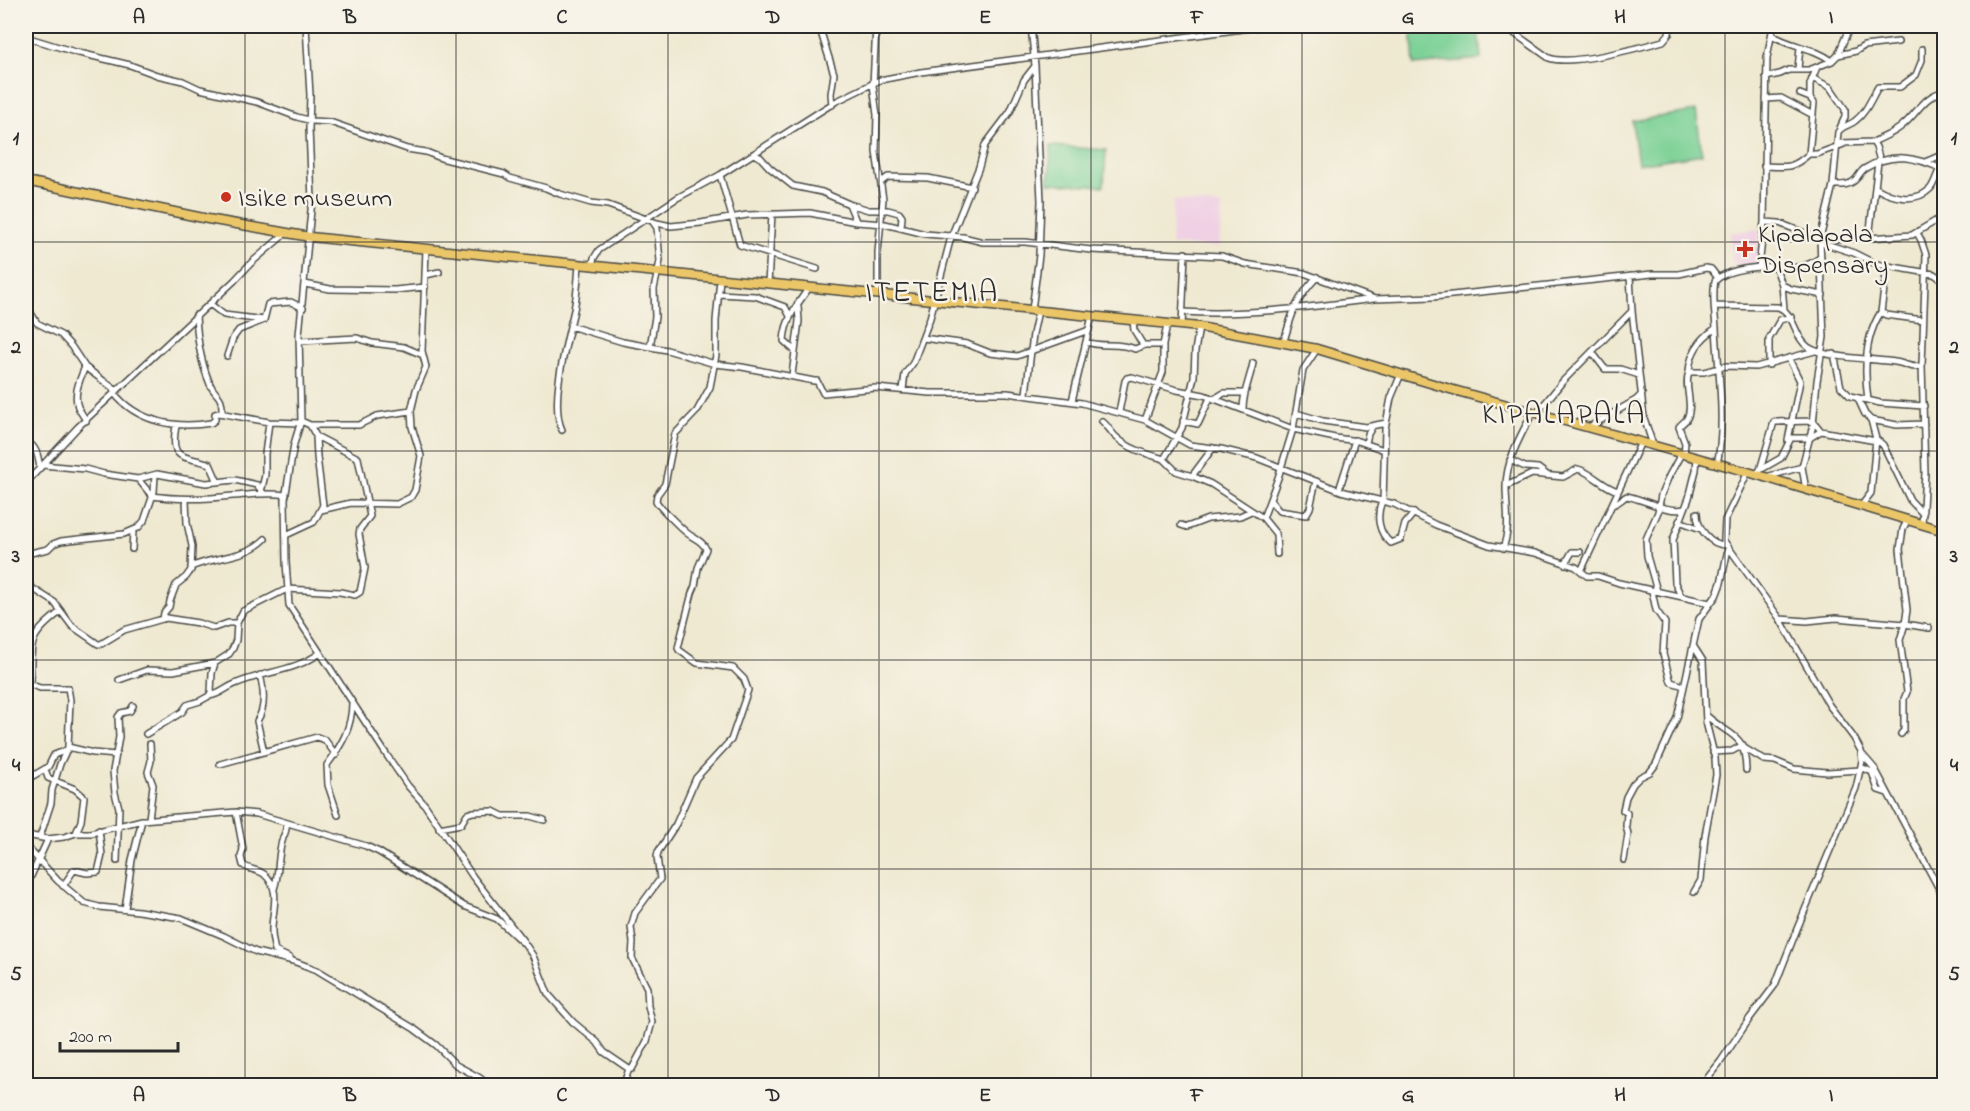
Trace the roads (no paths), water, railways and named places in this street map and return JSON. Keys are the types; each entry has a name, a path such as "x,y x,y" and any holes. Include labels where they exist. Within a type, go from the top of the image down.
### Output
{"highway":[{"path":"26,179 35,183 207,219 310,237 1199,327 1284,341 1757,474 1944,531"}],"street":[{"path":"306,26 312,200 300,341 301,422 294,444 286,495 287,600 293,614 408,786 421,800 501,914 526,945 545,988 557,1005 597,1042 606,1054 629,1069"},
{"path":"819,26 834,74 832,105"},
{"path":"876,26 873,85 877,114 876,152 881,182 882,210 878,252 878,296"},
{"path":"1026,394 1035,310 1041,201 1031,26"},
{"path":"592,266 599,250 650,220 693,188 720,175 863,87 894,77 921,72 1265,26"},
{"path":"1504,26 1549,58 1565,61 1663,41 1669,34 1670,26"},
{"path":"1759,267 1764,222 1767,57 1773,26"},
{"path":"1766,77 1789,70 1817,67 1832,61 1838,55 1850,26"},
{"path":"1772,35 1818,52 1832,61"},
{"path":"26,37 75,52 127,64 157,75 183,81 200,89 257,102 309,120 330,122 407,149 426,152 504,174 560,194 618,208 650,220 680,225 772,214 810,213 856,222 880,223 926,234 996,243 1222,256 1245,264 1317,277 1376,299"},
{"path":"1838,55 1856,51 1868,45 1898,42"},
{"path":"1798,69 1800,47"},
{"path":"1839,130 1855,121 1868,105 1878,87 1900,87 1916,75 1922,60 1922,49"},
{"path":"903,390 905,374 924,338 935,301 942,264 972,187 985,145 1010,112 1024,80 1035,66"},
{"path":"1810,98 1809,90 1817,67"},
{"path":"1806,490 1802,467 1813,421 1818,352 1824,337 1820,241 1833,186 1840,143 1839,130 1845,117 1845,110 1830,87 1812,78"},
{"path":"1809,154 1817,154 1840,143 1873,142 1899,128 1920,105 1936,93 1944,92"},
{"path":"1764,166 1792,166 1798,164 1809,154 1814,103 1810,98 1800,94"},
{"path":"1766,99 1781,98 1813,115"},
{"path":"1869,238 1879,162 1877,149 1873,142"},
{"path":"753,154 760,157 793,186 822,192 869,210 899,213 902,217 901,228"},
{"path":"1925,162 1944,154"},
{"path":"1833,186 1851,183 1864,170 1879,162 1899,156 1942,169 1929,190 1913,197 1892,196 1876,188"},
{"path":"720,175 740,245 817,269"},
{"path":"881,182 888,177 928,178 972,187"},
{"path":"849,204 856,222"},
{"path":"768,284 772,214"},
{"path":"1820,241 1904,237 1917,233 1944,216"},
{"path":"650,220 657,233 660,261 654,289 655,318 650,347"},
{"path":"1764,222 1779,223 1876,264 1924,271 1944,280"},
{"path":"26,483 86,421 196,315 286,233"},
{"path":"1917,233 1925,250 1922,365 1925,473 1922,524"},
{"path":"321,510 351,503 397,504 411,497 416,490 421,456 412,428 411,411 416,390 426,367 423,355 426,249"},
{"path":"1182,326 1185,253"},
{"path":"1717,464 1721,449 1721,424 1714,284 1726,273 1759,267 1806,266 1821,257"},
{"path":"562,430 557,402 562,363 578,290 579,264"},
{"path":"1868,400 1867,344 1881,312 1887,266"},
{"path":"1183,312 1219,314 1376,299 1433,297 1630,276 1679,274 1709,268 1718,278"},
{"path":"1776,268 1782,285 1784,309 1791,317 1802,342 1818,352"},
{"path":"426,274 440,272"},
{"path":"1630,276 1644,418 1653,445"},
{"path":"1284,341 1293,308 1317,277"},
{"path":"623,1086 629,1069 632,1069 636,1063 647,1041 652,1022 647,988 632,958 632,921 660,879 658,852 676,824 696,778 731,740 748,690 744,679 733,668 697,663 678,648 698,568 706,549 702,543 688,534 661,509 656,501 664,484 675,434 697,411 708,393 715,364 720,279"},
{"path":"305,284 330,289 395,290 425,287"},
{"path":"1782,285 1823,295"},
{"path":"795,351 784,341 790,316 809,288"},
{"path":"718,294 761,298 785,307 790,316"},
{"path":"264,320 269,304 291,302 303,308"},
{"path":"210,303 224,315 264,320"},
{"path":"26,304 37,323 67,340 85,367 116,392 122,404 156,422 176,426 211,423 215,414 222,413 269,422 359,425 377,416 411,411"},
{"path":"1715,306 1763,305 1784,309"},
{"path":"792,375 799,321 798,306"},
{"path":"1503,548 1508,532 1506,486 1509,458 1535,412 1632,311"},
{"path":"1881,312 1890,316 1923,320"},
{"path":"196,315 197,336 204,365 209,383 218,393 222,413"},
{"path":"1072,401 1092,316"},
{"path":"1769,365 1769,339 1780,320 1791,317"},
{"path":"227,356 233,338 239,330 264,320"},
{"path":"1133,321 1134,331 1143,345"},
{"path":"1145,420 1163,372 1163,345 1167,325"},
{"path":"570,326 715,364 792,375 817,381 823,393 867,388 930,393 1026,394 1072,401 1119,412 1145,420 1190,445 1257,458 1339,490 1382,501 1414,513 1436,525 1469,538 1503,548 1535,553 1581,571 1587,576 1598,576 1710,603"},
{"path":"1164,459 1182,428 1194,377 1199,327"},
{"path":"1684,686 1671,682 1668,674 1663,654 1665,623 1656,610 1646,542 1647,533 1657,515 1669,476 1683,454 1685,443 1679,427 1687,417 1689,405 1686,388 1692,354 1703,339 1716,328"},
{"path":"924,338 967,344 1009,356 1022,355 1089,330"},
{"path":"300,341 357,338 372,343 404,347 423,355"},
{"path":"1086,342 1107,346 1124,344 1135,349 1143,345 1163,345"},
{"path":"1263,518 1293,429 1303,370 1317,349"},
{"path":"1592,352 1605,369 1620,369 1639,375"},
{"path":"1689,372 1704,372 1718,368 1756,368 1818,352 1897,362 1914,367 1922,365"},
{"path":"1834,354 1841,387 1850,396 1858,399 1924,406"},
{"path":"1757,474 1781,458 1788,440 1800,381 1789,359"},
{"path":"1243,409 1244,393 1253,363"},
{"path":"85,367 78,386 77,399 86,421"},
{"path":"1402,374 1394,388 1386,423 1384,493 1380,508 1380,529 1385,539 1391,543 1401,539 1405,525 1414,513"},
{"path":"1119,412 1127,378 1212,398 1293,429 1355,440 1384,450"},
{"path":"1183,421 1193,425 1198,424 1212,398 1224,393 1244,393"},
{"path":"1589,427 1636,400 1642,394"},
{"path":"1858,399 1865,414 1871,420 1876,440 1871,494 1861,506"},
{"path":"1296,413 1320,420 1372,427 1386,423"},
{"path":"1871,420 1897,425 1924,424"},
{"path":"1102,421 1115,437 1135,450 1164,459 1176,471 1219,488 1263,518 1276,534 1277,554"},
{"path":"1923,514 1910,500 1883,445 1876,440 1821,430 1813,421 1773,422 1757,474 1725,520 1723,534 1727,547 1749,573 1780,619 1829,705 1869,761 1944,898"},
{"path":"263,491 269,422"},
{"path":"286,535 310,525 321,510 324,500 316,436 310,424"},
{"path":"176,426 175,443 179,454 186,459 210,464 217,480"},
{"path":"1366,443 1372,427"},
{"path":"1788,440 1794,437 1810,438 1821,430"},
{"path":"119,680 147,670 173,671 215,663 233,648 237,623 244,610 287,589 358,594 365,568 359,534 370,516 358,458 316,436"},
{"path":"1339,490 1355,440"},
{"path":"26,441 35,448 42,467"},
{"path":"1581,571 1641,442"},
{"path":"1192,476 1213,448"},
{"path":"1509,458 1525,467 1538,468 1547,475"},
{"path":"1681,596 1675,584 1673,544 1693,482 1697,458"},
{"path":"42,467 85,469 138,479 155,475 170,475 206,483 228,479 257,485 263,491"},
{"path":"1757,474 1802,467"},
{"path":"1506,486 1532,474 1563,477 1578,469 1618,491"},
{"path":"26,554 48,549 61,541 133,532 144,521 155,488 155,475"},
{"path":"138,479 152,496 186,500 263,491 286,495"},
{"path":"1270,500 1279,511 1306,515 1310,508 1316,481"},
{"path":"1612,504 1619,503 1628,496 1673,511 1684,509"},
{"path":"163,619 176,585 188,575 191,567 192,546 186,500"},
{"path":"1181,525 1187,527 1208,519 1240,516 1251,511"},
{"path":"1697,513 1701,529 1713,541 1727,547"},
{"path":"1901,734 1904,730 1904,699 1907,692 1900,640 1907,610 1900,549 1903,529 1908,519"},
{"path":"1679,521 1701,529"},
{"path":"132,549 133,532"},
{"path":"191,567 239,554 265,539"},
{"path":"1624,860 1628,834 1627,813 1623,810 1624,801 1636,780 1650,772 1656,764 1677,718 1700,617 1721,583 1727,547"},
{"path":"1565,564 1572,552 1580,552"},
{"path":"26,579 32,588 54,602 72,626 101,644 124,630 169,618 198,622 214,628 228,623 237,623"},
{"path":"40,837 60,764 68,748 70,700 68,688 40,688 27,684 30,649 33,639 43,626 60,612"},
{"path":"1780,619 1807,621 1836,618 1929,628"},
{"path":"1694,647 1703,661 1706,716 1716,781 1708,813 1701,880 1695,892"},
{"path":"146,734 182,712 187,705 217,695 232,685 301,663 320,653"},
{"path":"209,696 212,692 212,673 215,663"},
{"path":"260,675 264,694 262,713 257,721 264,752"},
{"path":"338,815 328,785 327,765 336,755 351,720 352,702"},
{"path":"117,861 119,808 113,771 119,715 130,711 133,706"},
{"path":"1706,716 1719,728 1726,729 1738,738 1744,746 1764,760 1775,761 1794,769 1827,772 1861,769 1872,772 1878,790 1887,793"},
{"path":"220,764 317,737 325,740 336,755"},
{"path":"149,819 153,785 148,772 151,761 150,744"},
{"path":"1713,752 1732,751 1744,746"},
{"path":"1744,746 1746,770"},
{"path":"26,780 48,767 54,755 68,748 96,754 116,755"},
{"path":"1701,1086 1775,985 1857,788 1862,754"},
{"path":"45,769 47,777 75,789 84,796 81,821 76,833"},
{"path":"26,835 48,839 76,833 86,834 149,819 236,812 257,814 380,852 454,900 497,919 526,945"},
{"path":"236,812 243,849 241,857 243,866 264,874 274,889"},
{"path":"439,828 461,824 467,814 477,812 537,817 544,820"},
{"path":"126,909 132,860 142,820"},
{"path":"286,824 287,830 283,838 279,872 274,889 275,913 272,930 275,950 293,961"},
{"path":"63,886 74,870 82,873 98,872 102,855 99,830"},
{"path":"26,887 48,839"},
{"path":"26,846 63,886 76,898 88,904 182,918 256,952 293,961 323,973 398,1018 436,1045 456,1065 490,1086"}],"place":[{"name":"Isike museum","path":"226,197"},
{"name":"Kipalapala Dispensary","path":"1745,249"}],"district":[{"name":"ITETEMIA","path":"932,291"},
{"name":"KIPALAPALA","path":"1564,413"}]}
